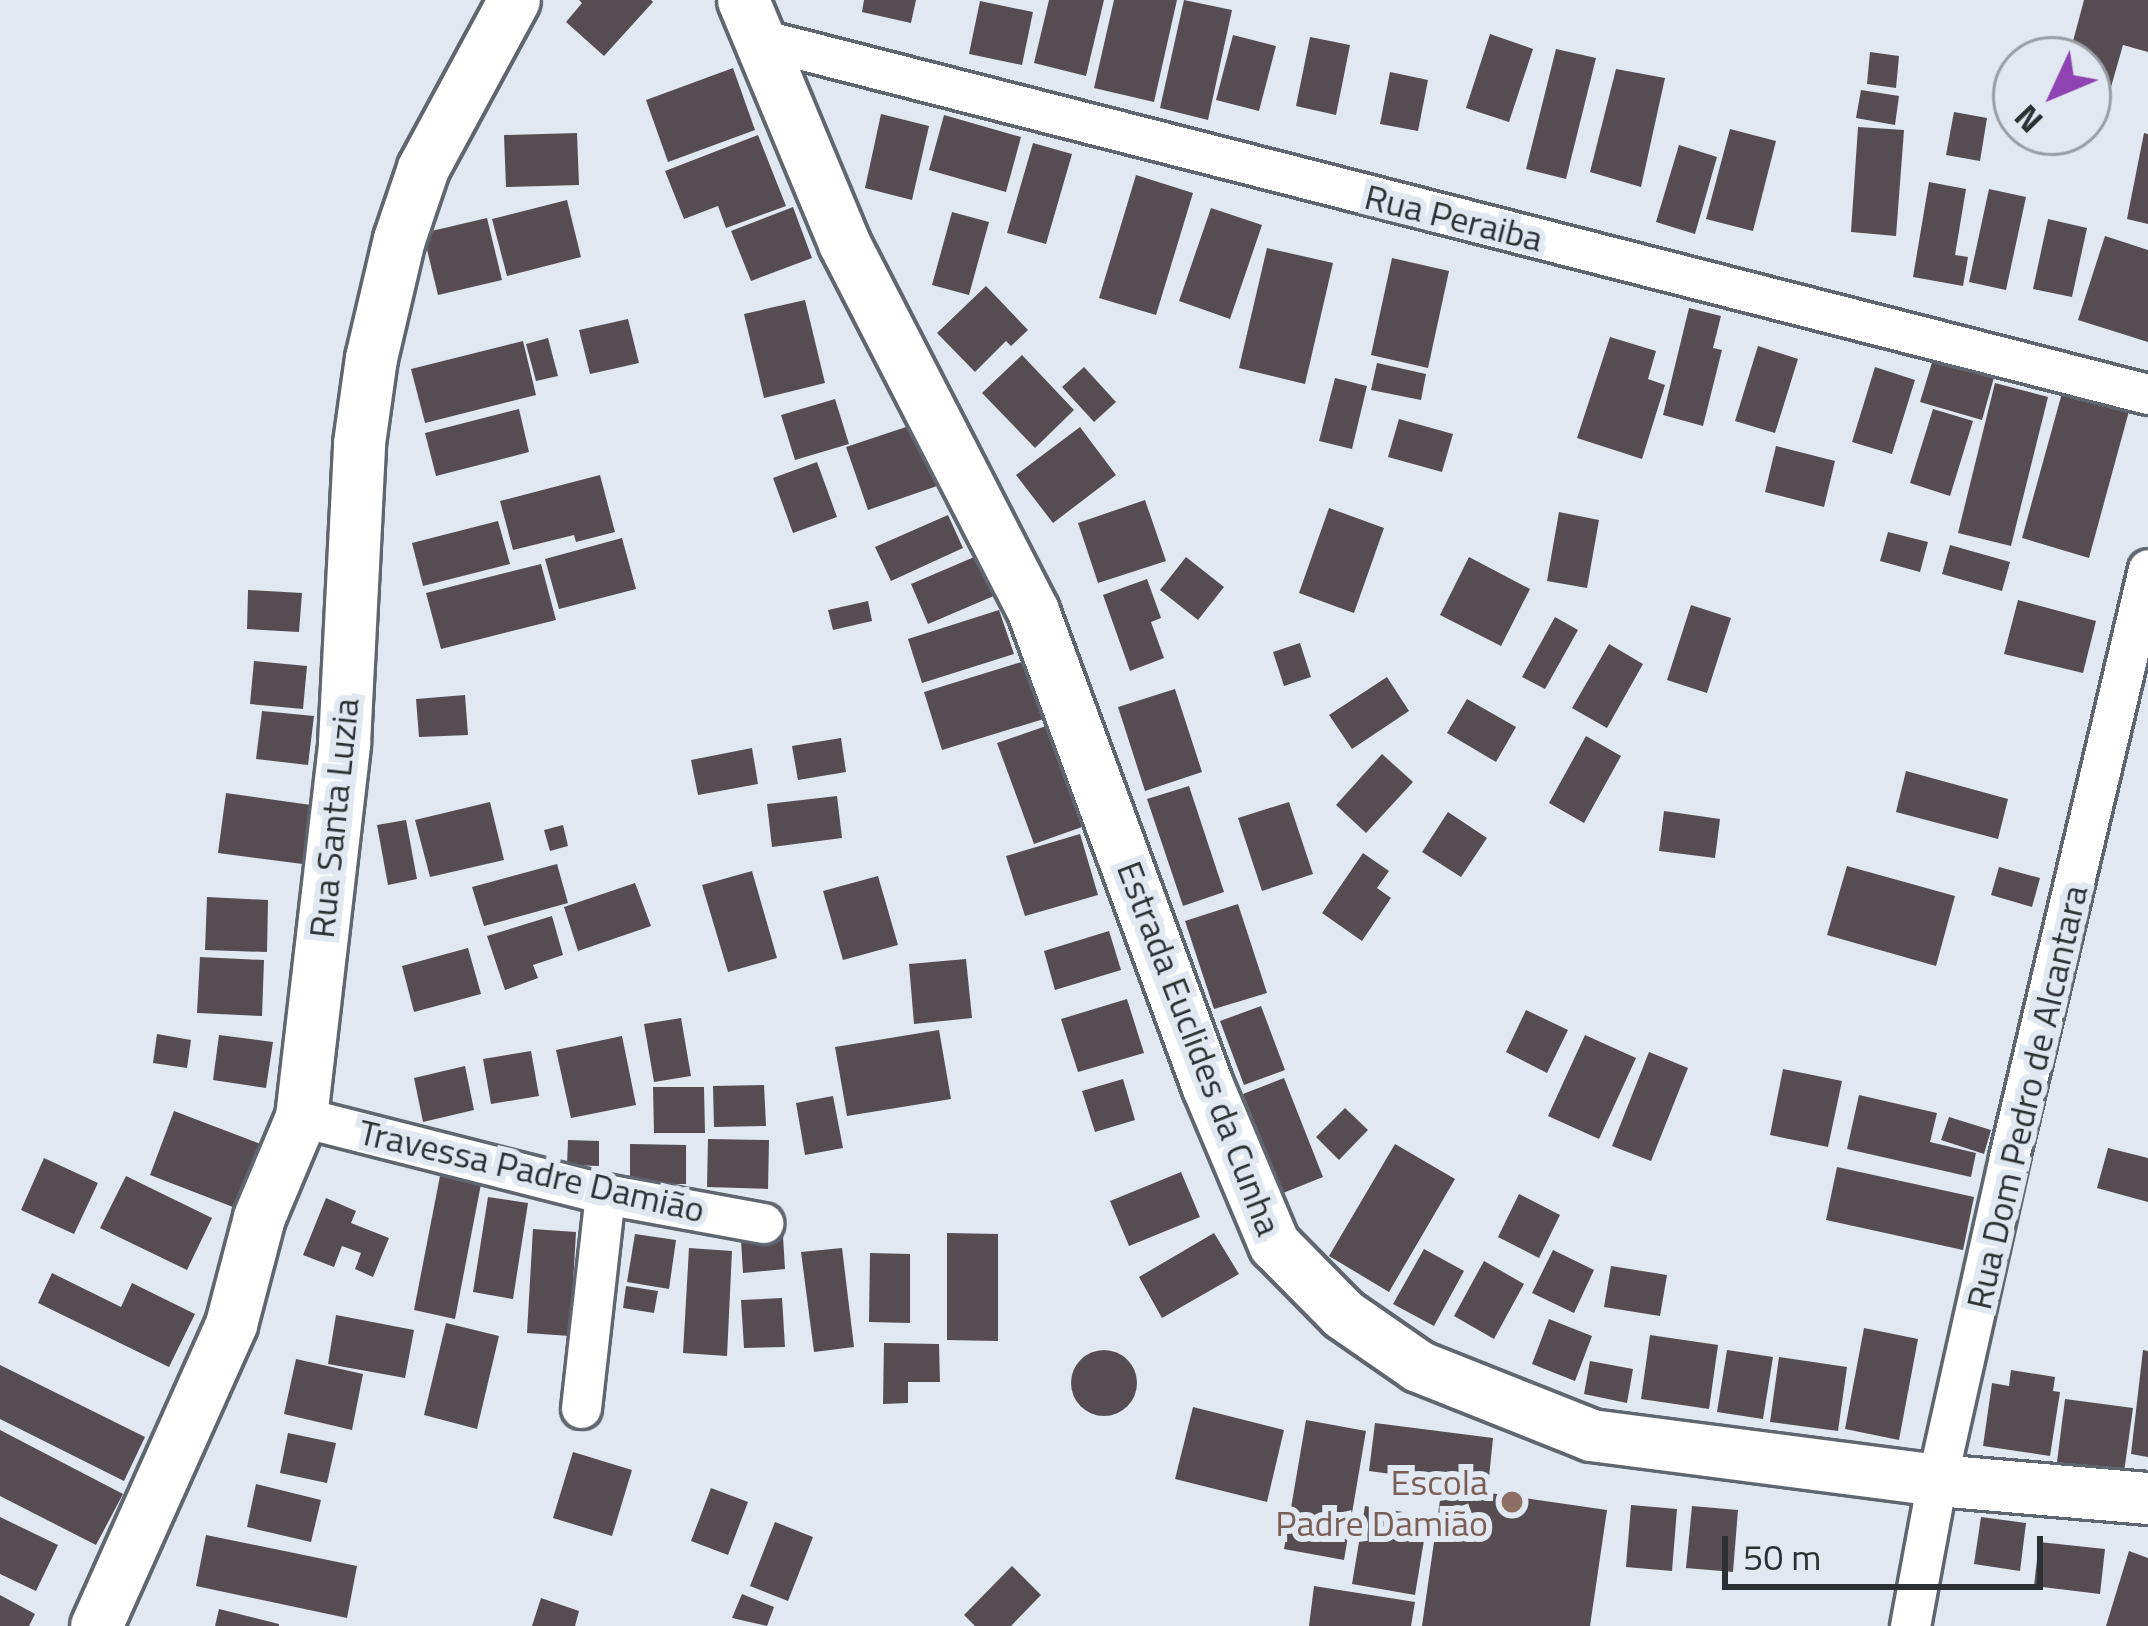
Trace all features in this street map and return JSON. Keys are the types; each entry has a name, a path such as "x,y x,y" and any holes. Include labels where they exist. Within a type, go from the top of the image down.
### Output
{"street":[{"name":"Rua Santa Luzia","path":"96,1626 231,1324 259,1216 301,1117 344,742 359,443 371,358 399,239 423,168 514,0"},
{"name":"Rua Peraiba","path":"751,20 2148,394"},
{"name":"Estrada Euclides da Cunha","path":"751,20 844,243 1034,610 1208,1085 1274,1244 1343,1314 1418,1366 1592,1435 1937,1480 2148,1498"},
{"name":"Rua Dom Pedro de Alcantara","path":"1910,1626 1937,1480 2148,569"},
{"name":"Travessa Padre Damião","path":"301,1117 604,1193 763,1223"},
{"path":"581,1408 604,1193"}],"building":[{"path":"579,0 653,2 604,56 566,22 582,3"},
{"path":"864,0 916,0 911,23 862,12"},
{"path":"1049,0 1104,0 1086,76 1034,63"},
{"path":"1114,0 1177,0 1154,102 1094,88"},
{"path":"1184,0 1232,10 1208,120 1160,108"},
{"path":"2084,0 2148,0 2148,52 2123,45 2112,84 2112,36 2074,36"},
{"path":"980,1 1033,12 1022,65 969,54"},
{"path":"1490,34 1533,49 1509,122 1466,108"},
{"path":"1233,35 1276,46 1259,111 1216,100"},
{"path":"1310,37 1350,45 1336,115 1296,106"},
{"path":"1556,49 1596,58 1566,179 1526,169"},
{"path":"1870,52 1899,56 1896,88 1867,84"},
{"path":"733,68 755,130 668,162 646,100"},
{"path":"1616,69 1665,78 1641,187 1590,172"},
{"path":"1390,72 1428,80 1418,131 1380,124"},
{"path":"1861,90 1899,96 1895,125 1856,118"},
{"path":"1954,112 1987,118 1980,161 1946,155"},
{"path":"881,114 929,126 912,200 865,188"},
{"path":"944,115 1021,137 1006,192 929,170"},
{"path":"1858,127 1904,130 1896,236 1851,232"},
{"path":"1730,129 1776,141 1753,231 1706,219"},
{"path":"577,133 579,185 506,187 504,135"},
{"path":"2144,133 2148,134 2148,224 2127,219"},
{"path":"758,135 786,206 726,228 718,206 684,219 665,171"},
{"path":"1033,143 1072,154 1046,244 1007,233"},
{"path":"1679,145 1717,157 1695,234 1656,222"},
{"path":"1136,175 1193,193 1156,315 1099,298"},
{"path":"1929,182 1966,189 1955,255 1968,257 1963,286 1913,277"},
{"path":"1989,189 2026,197 2006,290 1969,282"},
{"path":"567,200 581,257 507,276 492,219"},
{"path":"793,207 812,258 751,281 731,231"},
{"path":"1211,208 1262,225 1230,319 1179,301"},
{"path":"952,212 989,222 969,295 932,285"},
{"path":"487,218 502,280 438,295 423,233"},
{"path":"2048,219 2087,228 2072,297 2033,289"},
{"path":"2105,236 2148,250 2148,342 2078,320"},
{"path":"1267,248 1333,263 1305,384 1239,368"},
{"path":"1392,258 1449,271 1428,368 1371,355"},
{"path":"986,286 1028,330 1011,346 1006,341 975,372 937,333"},
{"path":"805,300 825,383 764,398 744,314"},
{"path":"1689,308 1721,316 1713,348 1722,350 1703,426 1663,415"},
{"path":"628,319 639,363 590,374 579,330"},
{"path":"1610,337 1656,351 1648,379 1665,385 1642,459 1577,438"},
{"path":"548,338 558,376 536,381 526,344"},
{"path":"523,341 536,395 425,423 411,369"},
{"path":"1758,346 1798,359 1775,433 1735,421"},
{"path":"1022,355 1074,410 1035,448 982,393"},
{"path":"1934,356 1995,374 1982,420 1920,402"},
{"path":"1377,363 1426,374 1421,400 1371,390"},
{"path":"1084,367 1116,402 1094,422 1062,387"},
{"path":"1875,367 1915,380 1892,454 1852,442"},
{"path":"1335,378 1367,386 1352,449 1319,441"},
{"path":"1995,383 2048,397 2011,546 1958,533"},
{"path":"2062,393 2129,411 2089,558 2022,538"},
{"path":"835,399 849,444 795,460 781,415"},
{"path":"519,409 529,452 436,476 425,433"},
{"path":"1933,409 1973,421 1950,496 1910,483"},
{"path":"1399,419 1453,434 1442,472 1388,457"},
{"path":"915,424 937,486 868,510 846,447"},
{"path":"1080,427 1116,475 1053,523 1016,475"},
{"path":"1776,446 1835,461 1824,507 1765,492"},
{"path":"817,462 837,517 793,533 773,478"},
{"path":"600,475 615,532 576,542 574,535 513,550 500,501"},
{"path":"1145,500 1166,561 1098,583 1078,523"},
{"path":"1329,508 1384,528 1354,613 1299,593"},
{"path":"1559,512 1599,520 1587,588 1547,581"},
{"path":"948,515 963,548 891,581 875,547"},
{"path":"498,521 510,564 423,586 412,543"},
{"path":"1888,532 1928,542 1920,572 1880,561"},
{"path":"622,538 636,589 559,609 545,559"},
{"path":"1950,545 2010,562 2002,591 1942,574"},
{"path":"979,555 996,595 928,624 911,584"},
{"path":"1186,557 1224,587 1198,620 1160,590"},
{"path":"1469,557 1530,589 1501,646 1440,615"},
{"path":"541,564 556,620 441,649 426,593"},
{"path":"1147,579 1161,618 1151,622 1164,658 1130,671 1103,595"},
{"path":"248,590 302,593 299,632 247,629"},
{"path":"2018,600 2096,621 2083,673 2004,654"},
{"path":"868,601 872,621 833,630 828,610"},
{"path":"1691,605 1731,618 1707,693 1667,680"},
{"path":"999,610 1014,654 922,683 908,639"},
{"path":"1555,617 1578,630 1545,689 1522,677"},
{"path":"1300,643 1311,677 1284,686 1273,652"},
{"path":"1609,644 1643,664 1607,728 1572,708"},
{"path":"1028,660 1047,718 942,750 924,692"},
{"path":"254,661 307,666 303,709 250,704"},
{"path":"1387,677 1409,711 1352,749 1329,715"},
{"path":"1175,689 1202,772 1145,791 1118,707"},
{"path":"465,695 468,735 419,737 416,699"},
{"path":"1467,699 1516,727 1496,762 1447,733"},
{"path":"262,711 314,716 308,765 256,759"},
{"path":"1046,726 1082,827 1034,844 997,743"},
{"path":"1586,736 1621,756 1584,823 1549,803"},
{"path":"841,738 846,772 798,780 792,746"},
{"path":"752,748 758,784 698,795 691,760"},
{"path":"1382,754 1413,782 1366,833 1336,805"},
{"path":"1906,771 2008,799 1998,839 1896,812"},
{"path":"1189,786 1224,892 1183,906 1147,799"},
{"path":"226,793 311,805 303,864 218,853"},
{"path":"837,796 842,838 772,847 767,804"},
{"path":"490,802 504,860 430,877 415,820"},
{"path":"1289,802 1313,874 1262,891 1238,818"},
{"path":"1664,811 1720,819 1715,858 1659,851"},
{"path":"1448,812 1487,838 1461,877 1422,852"},
{"path":"406,820 417,879 388,885 377,825"},
{"path":"563,825 568,846 550,851 544,830"},
{"path":"1080,834 1098,895 1025,916 1006,856"},
{"path":"1363,853 1389,871 1377,888 1391,898 1362,941 1322,913"},
{"path":"557,864 568,903 484,926 472,887"},
{"path":"1847,866 1955,896 1936,966 1827,935"},
{"path":"1999,867 2040,878 2032,907 1991,895"},
{"path":"752,871 777,958 728,972 702,885"},
{"path":"878,876 898,945 843,960 823,891"},
{"path":"635,883 651,926 578,951 564,907"},
{"path":"207,897 268,900 267,952 205,950"},
{"path":"1238,904 1267,993 1214,1009 1185,921"},
{"path":"552,916 563,955 533,965 538,978 505,990 487,936"},
{"path":"1109,931 1121,970 1055,990 1044,951"},
{"path":"468,948 481,994 414,1012 402,966"},
{"path":"200,957 264,960 262,1016 197,1013"},
{"path":"966,959 972,1018 914,1024 909,964"},
{"path":"1127,999 1144,1053 1078,1072 1061,1019"},
{"path":"1261,1006 1285,1070 1244,1085 1220,1021"},
{"path":"1526,1010 1568,1030 1547,1073 1506,1052"},
{"path":"681,1018 691,1076 654,1082 644,1024"},
{"path":"939,1030 951,1099 847,1116 835,1047"},
{"path":"157,1034 191,1040 187,1068 153,1063"},
{"path":"219,1035 273,1042 266,1088 213,1080"},
{"path":"1585,1035 1636,1058 1599,1139 1548,1116"},
{"path":"622,1036 636,1105 571,1118 556,1050"},
{"path":"531,1051 539,1096 491,1104 483,1059"},
{"path":"1649,1052 1688,1068 1651,1161 1612,1146"},
{"path":"465,1066 474,1110 423,1122 414,1078"},
{"path":"1783,1069 1842,1081 1828,1147 1770,1135"},
{"path":"1284,1078 1323,1177 1283,1193 1243,1094"},
{"path":"1123,1079 1135,1120 1095,1132 1082,1091"},
{"path":"764,1085 766,1126 714,1127 713,1086"},
{"path":"653,1087 704,1087 705,1133 654,1133"},
{"path":"1859,1095 1937,1113 1930,1142 1976,1153 1971,1177 1847,1149"},
{"path":"833,1096 843,1148 805,1155 796,1103"},
{"path":"1345,1108 1368,1130 1339,1160 1316,1137"},
{"path":"174,1111 271,1148 246,1212 150,1175"},
{"path":"1949,1117 1991,1130 1984,1154 1941,1140"},
{"path":"708,1139 769,1140 768,1189 707,1187"},
{"path":"568,1140 599,1141 599,1166 567,1165"},
{"path":"630,1144 686,1145 686,1184 630,1184"},
{"path":"1395,1144 1455,1179 1389,1292 1329,1256"},
{"path":"2108,1148 2148,1158 2148,1202 2097,1188"},
{"path":"44,1158 98,1183 74,1234 21,1210"},
{"path":"1837,1167 1974,1197 1963,1250 1826,1220"},
{"path":"1181,1172 1200,1217 1129,1246 1110,1201"},
{"path":"126,1176 212,1218 187,1270 100,1228"},
{"path":"440,1176 481,1184 455,1319 414,1310"},
{"path":"1519,1194 1560,1215 1539,1258 1498,1237"},
{"path":"488,1197 528,1203 513,1299 473,1292"},
{"path":"326,1198 356,1211 351,1223 389,1238 373,1277 355,1269 361,1253 342,1246 334,1267 303,1255"},
{"path":"533,1229 576,1232 570,1336 527,1333"},
{"path":"947,1233 998,1234 998,1341 947,1340"},
{"path":"1214,1233 1239,1274 1162,1318 1139,1277"},
{"path":"635,1234 676,1240 669,1289 627,1282"},
{"path":"783,1237 785,1269 743,1273 741,1240"},
{"path":"689,1248 732,1251 727,1356 683,1353"},
{"path":"842,1248 854,1347 814,1352 801,1252"},
{"path":"1424,1249 1464,1271 1434,1326 1393,1304"},
{"path":"1553,1250 1594,1270 1574,1313 1532,1293"},
{"path":"870,1253 910,1254 910,1323 869,1322"},
{"path":"1484,1261 1524,1284 1494,1339 1454,1316"},
{"path":"1611,1266 1667,1275 1660,1316 1604,1307"},
{"path":"52,1273 121,1307 132,1283 195,1314 169,1367 38,1303"},
{"path":"626,1286 658,1291 654,1313 623,1308"},
{"path":"782,1298 785,1347 744,1348 741,1300"},
{"path":"336,1315 414,1330 405,1378 328,1364"},
{"path":"1549,1319 1592,1336 1575,1381 1532,1364"},
{"path":"446,1323 499,1336 477,1429 424,1415"},
{"path":"1864,1328 1918,1339 1899,1440 1845,1429"},
{"path":"1650,1335 1718,1345 1709,1409 1641,1399"},
{"path":"884,1343 939,1344 940,1382 908,1382 908,1403 883,1404"},
{"path":"1104,1350 1127,1360 1137,1383 1127,1406 1104,1416 1081,1406 1071,1383 1081,1360"},
{"path":"1727,1350 1773,1357 1763,1419 1717,1412"},
{"path":"2143,1350 2148,1351 2148,1457 2131,1454"},
{"path":"1779,1357 1847,1367 1838,1431 1770,1422"},
{"path":"296,1359 363,1374 352,1430 284,1414"},
{"path":"1590,1361 1633,1369 1627,1403 1584,1394"},
{"path":"0,1365 145,1437 124,1481 0,1419"},
{"path":"2011,1370 2055,1377 2053,1391 2060,1392 2050,1456 1983,1446 1992,1383 2009,1386"},
{"path":"2065,1399 2133,1408 2124,1472 2057,1462"},
{"path":"1193,1407 1284,1430 1267,1502 1175,1479"},
{"path":"1306,1420 1366,1431 1344,1560 1284,1549"},
{"path":"1375,1423 1493,1438 1488,1487 1369,1471"},
{"path":"0,1430 123,1494 96,1545 0,1496"},
{"path":"288,1433 336,1443 327,1483 280,1473"},
{"path":"573,1452 632,1470 612,1536 553,1518"},
{"path":"256,1484 321,1500 311,1542 247,1527"},
{"path":"1442,1486 1607,1510 1590,1626 1422,1626"},
{"path":"711,1488 748,1502 728,1555 691,1541"},
{"path":"1631,1505 1677,1509 1672,1571 1626,1567"},
{"path":"1365,1506 1428,1516 1415,1595 1352,1584"},
{"path":"1692,1506 1738,1510 1733,1572 1686,1568"},
{"path":"0,1517 58,1545 36,1591 0,1574"},
{"path":"1981,1517 2026,1523 2020,1571 1974,1564"},
{"path":"775,1522 813,1537 788,1601 750,1586"},
{"path":"206,1535 357,1566 347,1618 196,1586"},
{"path":"2039,1542 2105,1549 2100,1594 2034,1586"},
{"path":"2129,1551 2148,1558 2148,1626 2106,1626"},
{"path":"1012,1566 1041,1595 1011,1626 975,1626 964,1615"},
{"path":"1314,1586 1415,1602 1411,1626 1309,1626"},
{"path":"742,1594 774,1607 767,1626 732,1618"},
{"path":"0,1595 35,1614 29,1626 0,1626"},
{"path":"541,1598 579,1611 575,1626 532,1626"},
{"path":"219,1609 279,1624 279,1626 215,1626"}],"place":[{"name":"Escola Padre Damião","path":"1512,1502"}]}
